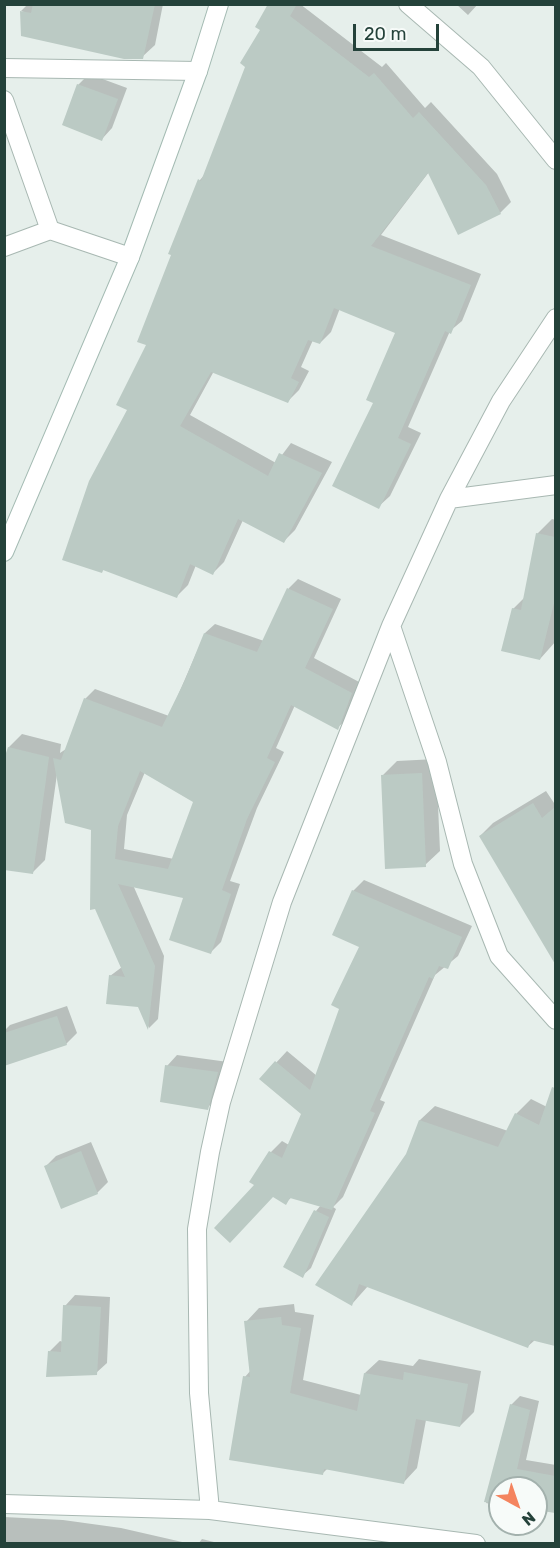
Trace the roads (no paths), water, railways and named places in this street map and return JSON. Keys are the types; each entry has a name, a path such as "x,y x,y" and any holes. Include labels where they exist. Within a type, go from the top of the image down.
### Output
{"street":[{"path":"4,552 130,257 198,71 219,4"},
{"path":"408,4 481,67 555,160"},
{"path":"4,68 198,71"},
{"path":"4,100 50,230"},
{"path":"4,247 50,230 130,257"},
{"path":"210,1510 199,1393 197,1229 221,1102 282,902 391,626 449,499 501,401 555,318"},
{"path":"449,499 555,485"},
{"path":"391,626 436,762 464,864 499,956 555,1020"},
{"path":"4,1504 210,1510 476,1544"}]}
